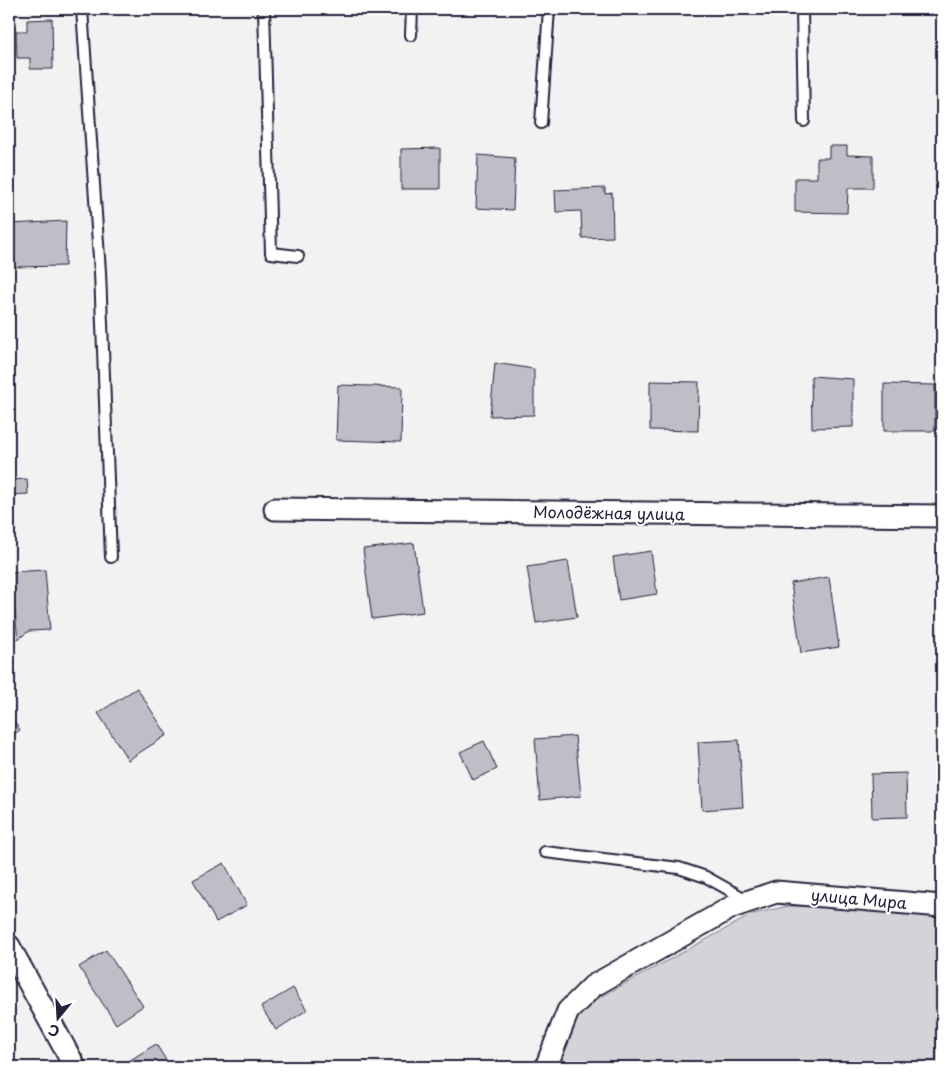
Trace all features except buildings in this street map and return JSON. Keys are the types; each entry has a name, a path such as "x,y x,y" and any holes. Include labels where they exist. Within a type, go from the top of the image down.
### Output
{"street":[{"name":"Молодёжная улица","path":"276,509 942,516"},
{"name":"улица Мира","path":"750,901 776,892 942,906"},
{"path":"546,1067 568,1011 593,986 732,907 750,901"},
{"path":"9,946 75,1067"}],"lane":[{"path":"82,9 100,272 111,557"},
{"path":"264,9 271,253 298,256"},
{"path":"411,35 412,9"},
{"path":"541,123 549,9"},
{"path":"802,9 804,121"},
{"path":"545,852 679,868 706,877 750,901"}],"shaded area":[{"path":"788,906 844,906 942,916 942,1067 553,1067 561,1047 575,1022 597,999 753,914"}]}
